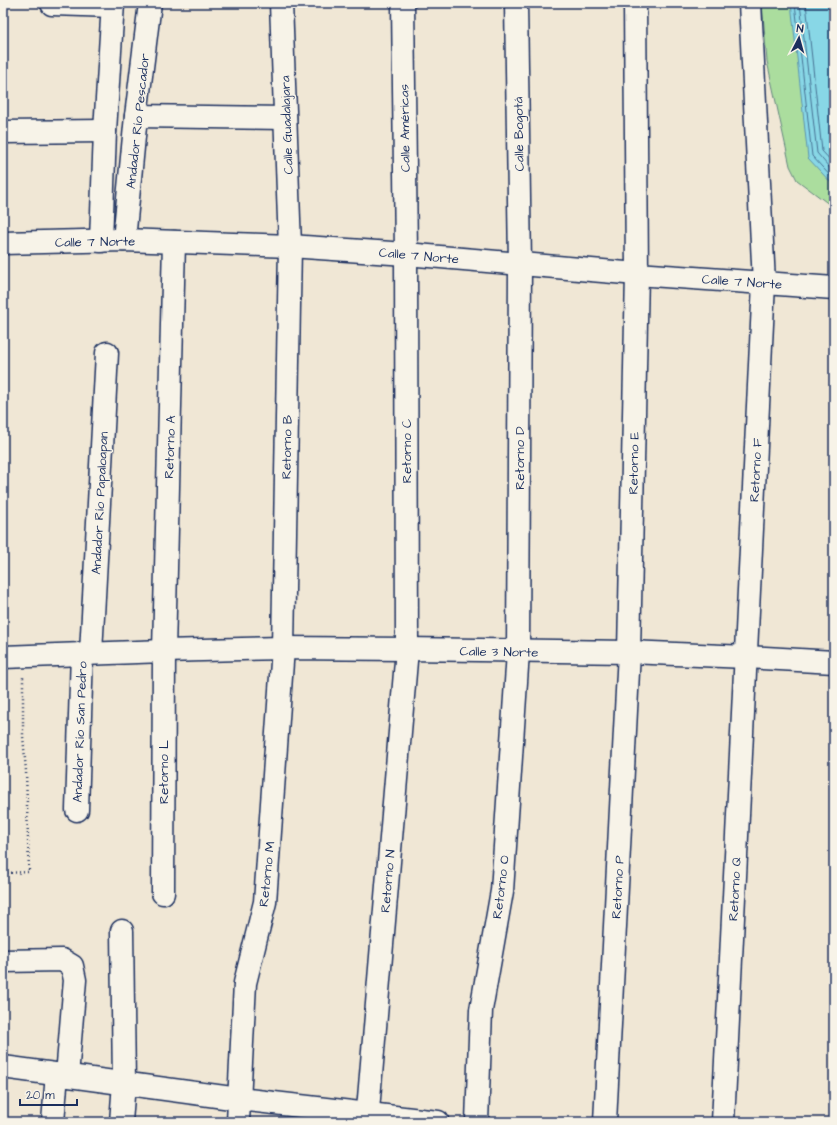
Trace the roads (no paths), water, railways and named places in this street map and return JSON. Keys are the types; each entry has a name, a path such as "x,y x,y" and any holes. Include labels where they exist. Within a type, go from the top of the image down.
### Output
{"street":[{"name":"Andador Río Pescador","path":"124,240 136,116 150,3"},
{"name":"Calle Guadalajara","path":"281,3 290,246"},
{"name":"Calle Américas","path":"403,3 406,254"},
{"name":"Calle Bogotá","path":"516,3 520,264"},
{"name":"Retorno E","path":"630,652 637,274 635,3"},
{"name":"Retorno F","path":"746,657 764,283 750,3"},
{"path":"52,4 113,5 105,131 101,241"},
{"path":"136,116 285,118"},
{"path":"3,132 105,131"},
{"name":"Calle 7 Norte","path":"3,243 124,240 290,246 406,254 637,274 834,288"},
{"name":"Retorno A","path":"164,651 174,242"},
{"name":"Retorno B","path":"283,648 290,246"},
{"name":"Retorno C","path":"406,254 407,649"},
{"name":"Retorno D","path":"518,652 520,264"},
{"name":"Andador Río Papaloapan","path":"86,653 107,353"},
{"name":"Calle 3 Norte","path":"13,656 283,648 518,652 630,652 834,662"},
{"name":"Retorno M","path":"238,1122 245,983 265,902 283,648"},
{"name":"Retorno N","path":"368,1118 407,649"},
{"name":"Retorno L","path":"163,893 164,651"},
{"name":"Retorno O","path":"477,1122 481,1010 502,891 518,652"},
{"name":"Retorno P","path":"605,1122 630,652"},
{"name":"Andador Río San Pedro","path":"77,810 86,653"},
{"name":"Retorno Q","path":"723,1122 746,657"},
{"path":"120,1122 124,1083 122,931"},
{"path":"3,961 62,960 72,966 75,980 62,1075 53,1122"},
{"path":"3,1067 368,1118 438,1122"}],"water":[{"path":"791,3 834,3 834,186 808,158"}]}
